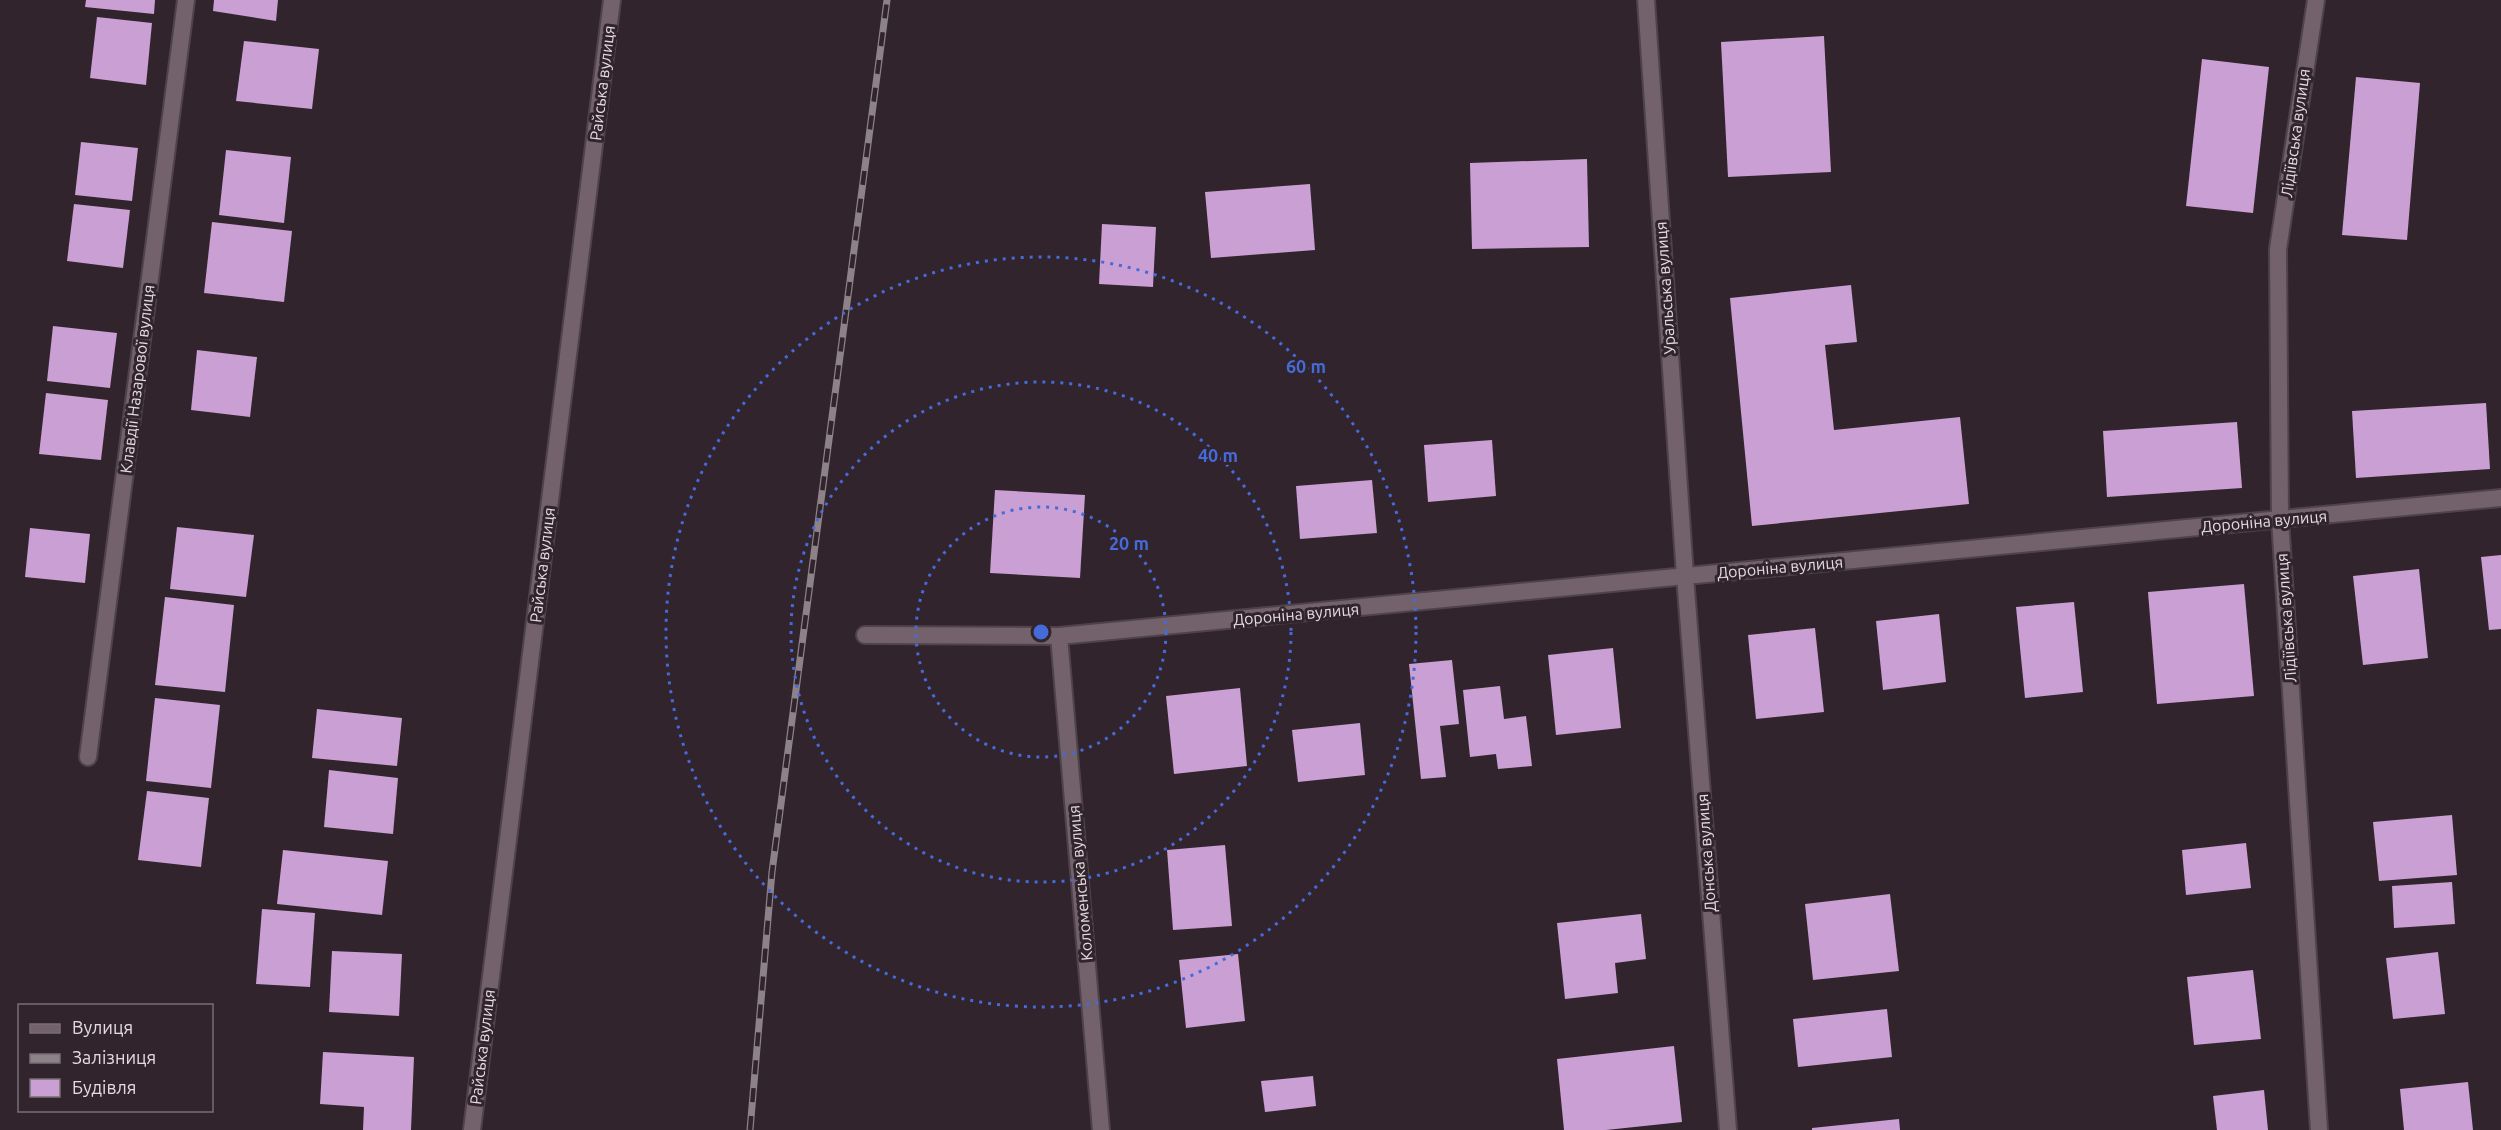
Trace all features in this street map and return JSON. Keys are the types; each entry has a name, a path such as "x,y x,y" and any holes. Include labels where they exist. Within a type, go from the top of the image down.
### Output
{"street":[{"name":"Клавдії Назарової вулиця","path":"88,757 186,0"},
{"name":"Райська вулиця","path":"472,1130 612,0"},
{"name":"Уральська вулиця","path":"1646,0 1685,576"},
{"name":"Лідіївська вулиця","path":"2316,0 2278,249 2280,519 2319,1130"},
{"name":"Дороніна вулиця","path":"865,635 1059,636 2501,498"},
{"name":"Донська вулиця","path":"1685,576 1728,1130"},
{"name":"Коломенська вулиця","path":"1059,636 1101,1130"}],"building":[{"path":"86,0 155,0 154,14 85,7"},
{"path":"214,0 278,0 276,21 213,11"},
{"path":"97,17 152,23 146,85 90,78"},
{"path":"1824,36 1831,172 1728,177 1721,42"},
{"path":"244,41 319,49 312,109 236,101"},
{"path":"2202,59 2269,67 2253,213 2186,206"},
{"path":"2356,77 2420,83 2407,240 2342,235"},
{"path":"81,142 138,148 132,201 75,195"},
{"path":"226,150 291,157 284,223 219,215"},
{"path":"1587,159 1589,247 1472,249 1470,163"},
{"path":"1310,184 1315,250 1211,258 1205,192"},
{"path":"74,204 130,210 123,268 67,261"},
{"path":"212,222 292,231 284,302 204,293"},
{"path":"1102,224 1156,227 1153,287 1099,284"},
{"path":"1851,285 1857,342 1825,345 1834,430 1960,417 1969,504 1752,526 1730,298"},
{"path":"53,326 117,333 110,388 47,381"},
{"path":"197,350 257,357 250,417 191,410"},
{"path":"46,393 108,400 101,460 39,454"},
{"path":"2486,403 2490,469 2356,478 2352,411"},
{"path":"2237,422 2242,488 2107,497 2103,431"},
{"path":"1492,440 1496,496 1428,502 1424,445"},
{"path":"1372,480 1377,533 1300,539 1296,486"},
{"path":"995,490 1085,495 1080,578 990,573"},
{"path":"177,527 254,535 246,597 170,589"},
{"path":"30,528 90,534 85,583 25,577"},
{"path":"2501,555 2501,629 2489,630 2481,557"},
{"path":"2419,569 2428,658 2363,665 2353,576"},
{"path":"2244,584 2254,696 2157,704 2148,592"},
{"path":"165,597 234,605 225,692 155,685"},
{"path":"2074,602 2083,692 2025,698 2016,607"},
{"path":"1939,614 1946,682 1883,690 1876,621"},
{"path":"1815,628 1824,712 1756,719 1748,635"},
{"path":"1613,648 1621,728 1556,735 1548,655"},
{"path":"1452,660 1459,724 1440,726 1446,777 1421,779 1409,664"},
{"path":"1500,686 1504,719 1526,716 1532,766 1498,769 1496,754 1470,757 1463,690"},
{"path":"1240,688 1247,766 1174,774 1166,696"},
{"path":"155,698 220,705 211,788 146,781"},
{"path":"317,709 402,718 397,766 312,758"},
{"path":"1360,723 1365,775 1298,782 1292,730"},
{"path":"329,770 398,778 393,834 324,827"},
{"path":"147,791 209,798 201,867 138,860"},
{"path":"2452,815 2457,875 2379,881 2373,822"},
{"path":"2246,843 2251,888 2186,895 2182,850"},
{"path":"1225,845 1232,926 1173,930 1167,850"},
{"path":"283,850 388,861 382,915 277,904"},
{"path":"2452,882 2455,924 2394,928 2392,886"},
{"path":"1890,894 1899,971 1813,980 1805,904"},
{"path":"262,909 315,913 310,987 256,984"},
{"path":"1641,914 1646,959 1615,963 1618,993 1565,999 1557,923"},
{"path":"332,951 402,954 399,1016 329,1012"},
{"path":"2438,952 2445,1014 2393,1019 2386,958"},
{"path":"1238,954 1245,1021 1186,1028 1179,960"},
{"path":"2253,970 2261,1039 2194,1045 2187,977"},
{"path":"1887,1009 1892,1057 1798,1067 1793,1019"},
{"path":"1674,1046 1682,1122 1606,1130 1564,1130 1557,1059"},
{"path":"323,1052 414,1057 411,1130 363,1130 364,1107 320,1104"},
{"path":"1313,1076 1316,1106 1265,1112 1261,1081"},
{"path":"2468,1082 2473,1130 2404,1130 2400,1089"},
{"path":"2264,1090 2268,1130 2217,1130 2213,1096"},
{"path":"1899,1119 1900,1130 1812,1130 1812,1128"}],"railway":[{"path":"750,1130 772,872 887,0"}]}
